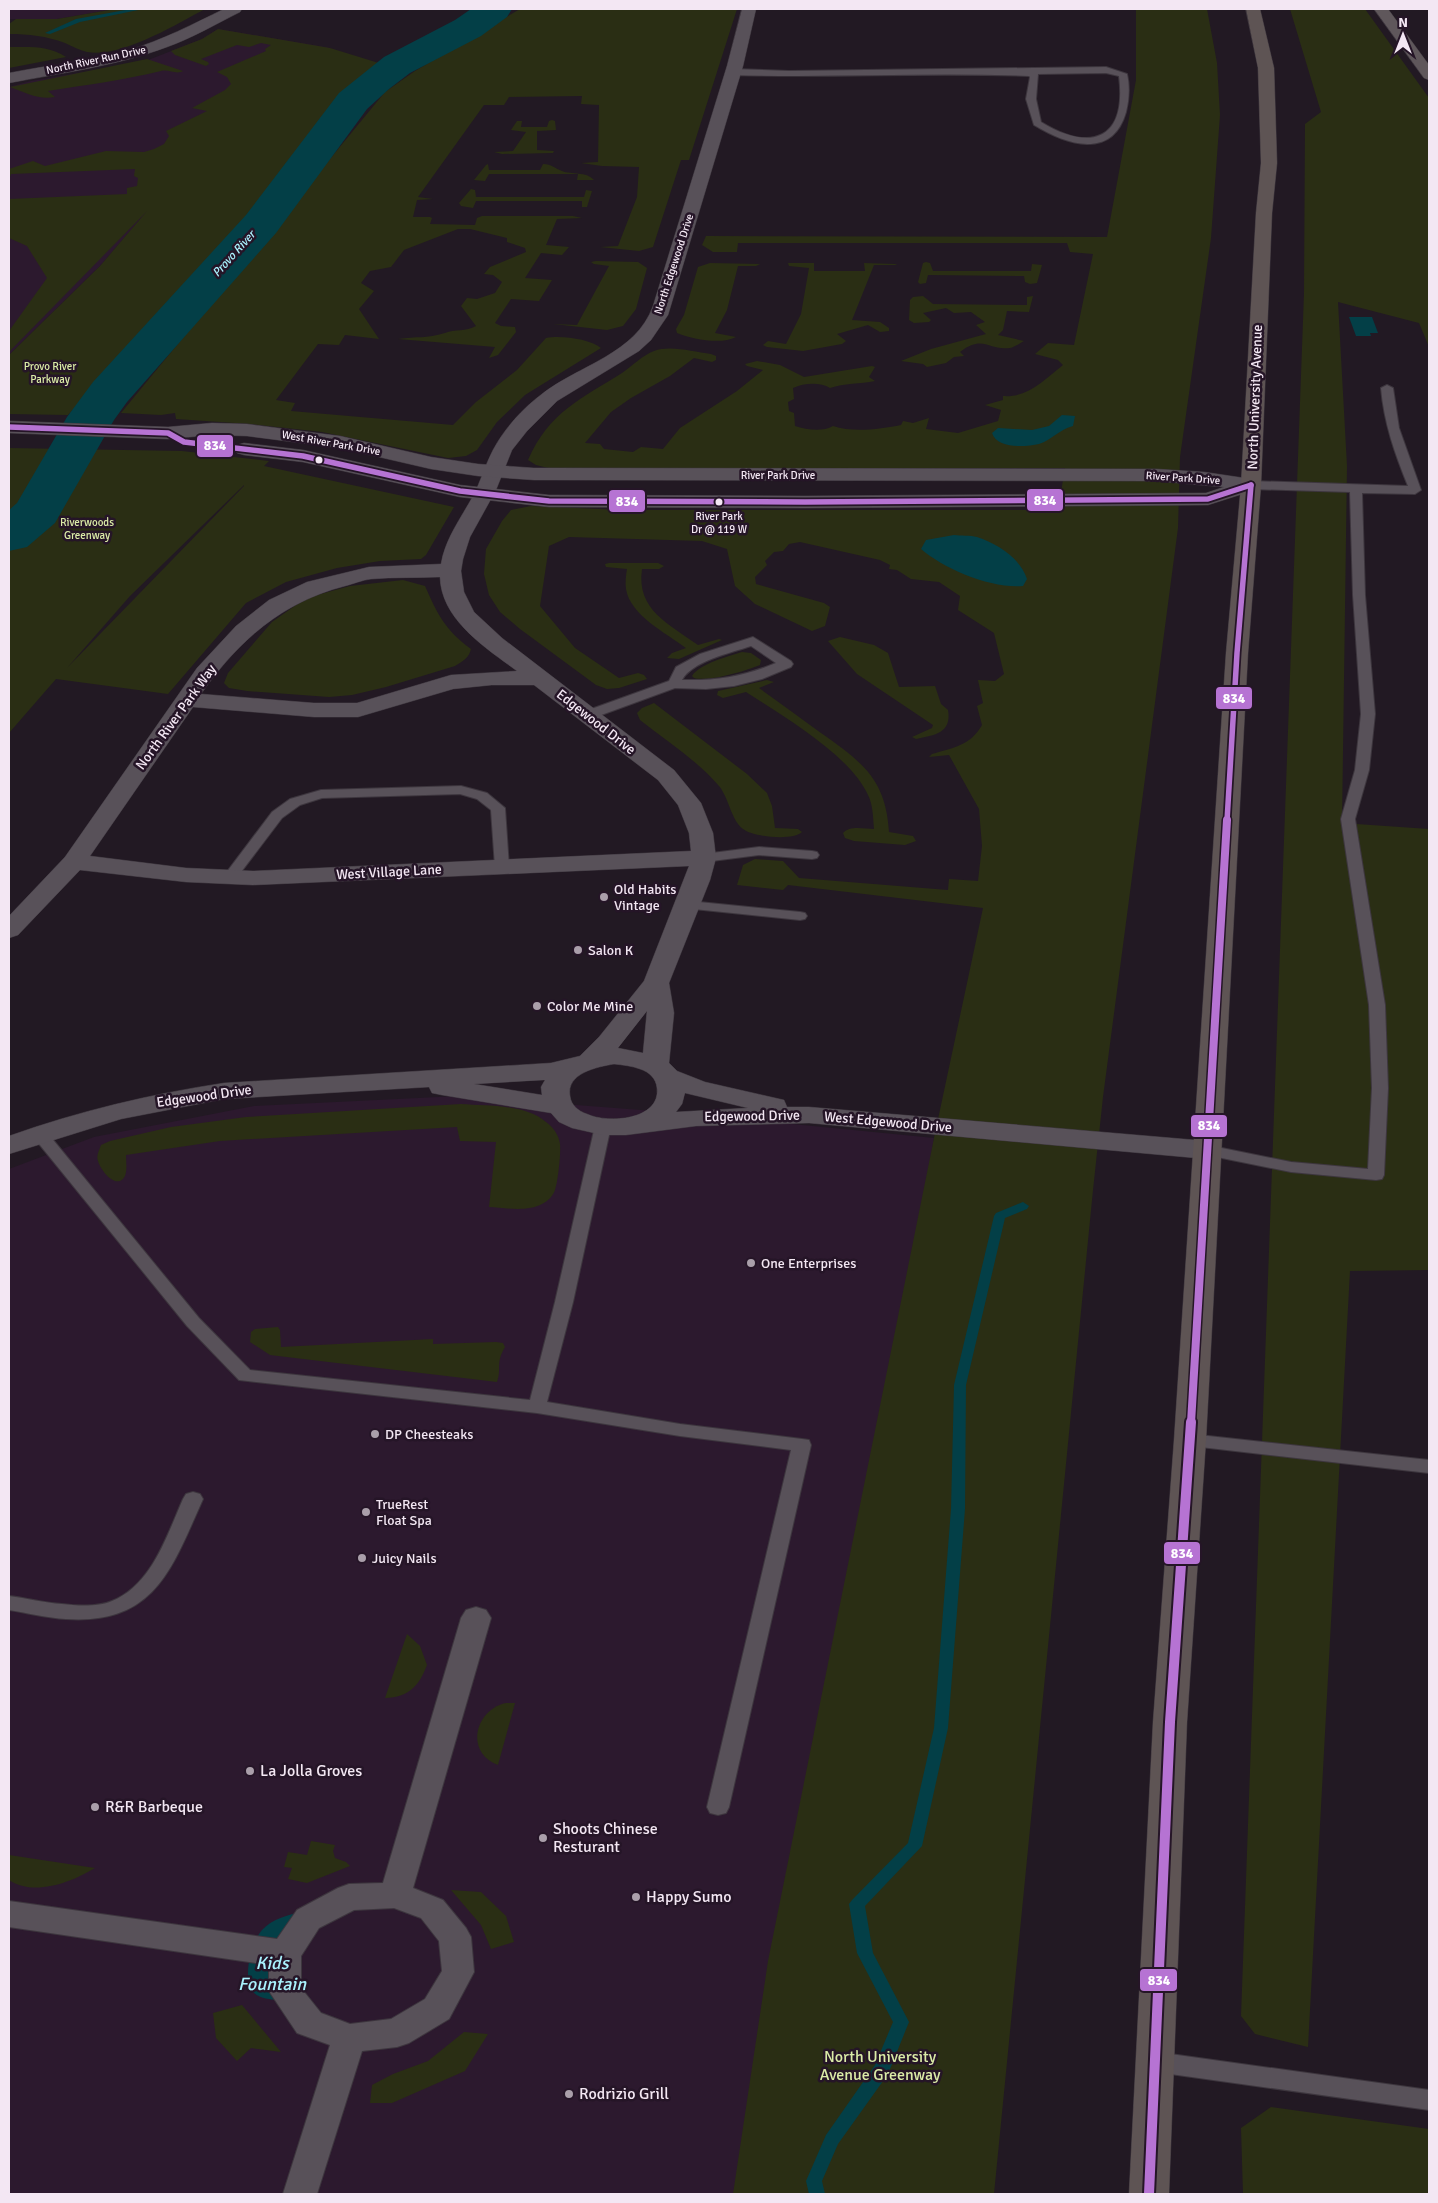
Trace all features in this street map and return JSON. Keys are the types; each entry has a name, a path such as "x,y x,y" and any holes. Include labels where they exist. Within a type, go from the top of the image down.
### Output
{"highway":[{"name":"North University Avenue","path":"1150,2194 1170,1722 1190,1440 1237,653 1252,485 1264,213 1269,163 1266,68 1253,9"}],"main road":[{"path":"1381,9 1429,75"}],"street":[{"name":"North River Run Drive","path":"9,78 116,58 152,48 235,9"},
{"name":"North Edgewood Drive","path":"488,482 506,443 549,397 634,347 655,322 668,288 733,72 749,9"},
{"name":"West River Park Drive","path":"12,427 168,433 184,442 302,456 488,482"},
{"name":"River Park Drive","path":"488,482 534,474 1156,475 1204,478 1252,485"},
{"name":"River Park Drive","path":"488,482 549,501 636,502 1208,499 1252,485"},
{"name":"Edgewood Drive","path":"9,1145 89,1118 131,1107 206,1093 301,1085 551,1071 582,1063 608,1043 656,983 689,905 704,858 695,816 689,803 666,776 494,643 461,610 454,597 451,570 452,556 457,541 488,482"},
{"name":"North River Park Way","path":"9,930 74,862 205,672 244,632 277,605 315,587 368,573 451,570"},
{"path":"451,682 481,658 494,643"},
{"path":"186,700 314,710 358,710 451,682 492,678 540,678"},
{"name":"West Village Lane","path":"74,862 186,875 263,878 704,858"},
{"path":"656,983 661,1013 662,1071 674,1090 669,1104 656,1116 638,1124 614,1127 591,1125 572,1118 559,1106 554,1092 559,1079 582,1063 614,1056 636,1059 662,1071"},
{"name":"Edgewood Drive","path":"662,1071 688,1086 719,1095 810,1115"},
{"name":"Edgewood Drive","path":"406,1080 559,1106"},
{"name":"Edgewood Drive","path":"638,1124 696,1118 810,1115"},
{"name":"West Edgewood Drive","path":"810,1115 1207,1150"},
{"path":"395,1895 476,1618"},
{"path":"395,1895 432,1909 455,1937 458,1972 437,2009 397,2033 349,2038 309,2023 285,1992 285,1954 308,1919 349,1897 395,1895"},
{"path":"9,1914 285,1954"},
{"path":"300,2194 349,2038"}],"lane":[{"path":"733,72 789,74 1106,70 1123,74 1124,92 1121,116 1113,132 1103,139 1084,141 1069,140 1050,132 1037,123 1033,112 1031,99 1035,76 1031,73 1019,72"},
{"path":"1252,485 1415,490 1394,436 1388,408 1387,388"},
{"path":"1207,1150 1291,1167 1376,1175 1380,1088 1377,1005 1348,820 1362,770 1368,714 1360,595 1356,489"},
{"path":"588,715 674,684 706,685 734,682 757,676 786,664 753,642 705,658 682,670 674,684"},
{"path":"230,877 277,814 295,802 321,794 462,790 482,796 498,808 502,867"},
{"path":"704,858 759,851 812,855"},
{"path":"689,905 800,916"},
{"path":"537,1407 568,1284 603,1126"},
{"path":"39,1134 193,1322 245,1376 537,1407 680,1430 802,1445 718,1807"},
{"path":"1190,1440 1429,1467"},
{"path":"9,1603 76,1613 108,1609 124,1604 145,1589 160,1567 193,1499"},
{"path":"1156,2062 1429,2100"}],"shaded area":[{"path":"9,9 115,9 57,19 9,19"},
{"path":"218,29 330,48 172,183 100,266 9,355 9,87 31,81 143,62 202,39"},
{"path":"459,1096 680,1113 934,1138 752,2194 9,2194 9,1169 94,1137 254,1106"}],"green space":[{"path":"115,9 205,9 148,39 101,53 87,52 44,37 9,34 9,24 16,19 57,19"},
{"path":"520,9 737,9 689,160 681,160 653,247 639,251 600,247 618,246 637,197 639,167 602,166 581,163 598,162 599,105 581,104 582,96 509,97 504,105 484,105 418,197 433,199 417,200 413,217 430,217 432,218 430,224 475,225 477,218 482,216 573,216 582,218 557,219 546,245 569,247 562,255 541,253 525,278 552,280 539,301 511,299 495,323 501,326 515,327 516,332 498,355 489,358 495,347 398,339 432,336 476,326 461,306 467,298 477,299 495,293 502,282 493,275 484,274 490,267 526,252 525,248 507,242 507,238 470,229 458,229 404,250 391,267 370,271 361,283 374,291 359,309 379,339 345,335 339,345 318,344 276,400 295,403 291,411 453,425 476,402 517,370 546,338 575,338 590,342 601,348 525,395 497,422 477,450 466,456 448,458 322,432 250,424 176,419 175,413 161,415 121,413 385,92 415,71"},
{"name":"North University Avenue Greenway","path":"1136,9 1207,9 1217,63 1220,115 1211,238 1180,457 1178,528 1103,1097 994,2194 733,2194 768,1961 934,1138 983,908 788,885 783,890 737,885 743,865 755,859 783,861 799,878 948,890 949,879 978,881 982,846 979,809 949,755 929,757 932,754 961,745 978,732 982,725 977,706 983,703 978,680 995,681 1004,674 994,633 958,610 960,596 939,582 911,579 897,570 889,569 890,565 880,560 800,542 789,544 783,551 774,552 765,561 767,565 755,577 756,584 824,603 830,607 825,626 812,631 755,604 735,586 727,549 702,541 569,537 549,546 540,606 575,648 619,678 638,673 644,675 647,679 619,688 607,689 596,685 500,612 489,595 484,574 486,549 502,521 511,510 531,506 622,510 1058,510 1065,468 548,468 536,465 528,460 536,444 556,418 580,399 622,373 646,355 661,349 682,349 711,354 716,356 716,360 712,362 694,358 670,376 631,398 611,412 585,443 600,444 604,449 633,452 641,447 663,449 680,428 737,391 763,370 745,364 757,361 780,365 804,377 875,367 869,377 875,381 830,388 812,384 793,388 794,399 788,402 789,411 794,413 795,426 820,430 833,426 867,430 901,425 903,421 913,423 929,418 926,429 958,433 998,421 1001,410 985,405 1003,400 1003,396 1012,396 1028,391 1063,365 1058,360 1035,354 1048,343 1074,345 1093,254 1070,252 1067,243 738,243 737,252 713,252 702,245 706,236 1107,237 1136,80"},
{"path":"1290,9 1365,9 1429,98 1429,347 1419,323 1338,302 1347,466 1342,823 1429,829 1429,1270 1350,1271 1308,2047 1255,2034 1241,2016 1304,293 1305,124 1321,112"},
{"name":"Provo River Parkway","path":"218,29 330,48 382,64 360,78 339,100 241,224 68,415 9,414 9,355 100,266 147,211 9,352 9,331 47,278 27,246 9,238 9,199 127,194 127,188 137,186 138,178 134,176 135,169 11,174 9,179 9,169 33,161 45,166 106,151 144,152 164,144 169,136 166,131 207,111 192,108 225,90 231,84 227,77 217,72 266,51 265,49 271,45 261,43 249,47 237,45 201,59 208,62 209,64 206,66 175,55 171,51 202,39"},
{"path":"9,47 32,47 52,50 66,57 9,68"},
{"path":"147,59 183,71 161,71 119,80 48,91 55,97 49,98 32,95 10,87"},
{"path":"517,121 522,121 521,127 547,127 549,121 555,121 556,130 537,131 537,150 554,151 553,153 502,154 494,152 513,151 526,132 511,130"},
{"path":"488,164 489,170 540,170 543,164 546,164 566,172 587,175 594,180 577,180 578,174 489,174 485,181 474,180"},
{"path":"471,189 475,190 476,197 584,197 586,190 592,191 587,207 582,207 582,201 476,201 473,208 461,206 459,203"},
{"path":"591,262 638,262 647,268 636,309 623,326 607,330 553,324 577,325 609,266"},
{"path":"710,263 760,264 756,266 738,266 727,310 715,333 736,337 723,341 690,337 677,333 676,329 684,315 698,267"},
{"path":"788,263 814,263 814,271 865,271 864,263 897,265 874,265 852,320 880,322 889,328 889,331 880,332 868,325 837,334 846,341 842,344 803,351 763,345 768,341 786,344 801,314 809,268 789,266"},
{"path":"923,263 930,263 933,271 1031,271 1032,264 1042,265 1037,283 1030,284 1025,282 1024,276 928,275 926,283 920,284 918,282"},
{"path":"923,296 933,304 1027,305 1027,297 1033,296 1029,312 1007,311 1003,330 998,335 1024,341 1010,348 975,344 960,352 964,356 954,357 946,363 927,367 923,364 901,361 931,349 986,334 976,325 985,322 971,312 954,313 946,308 923,313 931,320 929,322 914,323 909,320 910,300 913,297"},
{"name":"Riverwoods Greenway","path":"9,448 182,451 269,461 264,466 454,507 426,555 421,559 380,561 337,568 286,582 246,603 168,694 56,679 9,733","holes":["244,486 67,668 130,596"]},
{"path":"658,563 664,566 659,569 642,569 641,583 649,606 666,623 698,645 719,639 722,640 679,659 667,658 672,653 686,648 641,615 629,598 626,587 627,569 606,567 605,564"},
{"path":"403,580 425,586 448,628 471,649 469,655 463,661 455,666 386,687 352,695 329,697 247,691 229,688 224,683 228,673 272,622 306,598 350,586"},
{"path":"840,637 874,645 888,653 899,687 935,686 941,704 948,710 949,718 945,728 941,732 930,736 916,739 912,737 932,728 933,725 857,674 828,641"},
{"path":"742,652 751,653 761,660 760,665 718,677 701,679 692,676 707,664"},
{"path":"767,680 774,682 759,688 848,753 869,774 883,798 889,832 913,836 916,841 905,845 854,841 845,838 843,833 849,829 874,829 870,799 859,780 847,765 814,738 746,692 723,698 717,695 718,691"},
{"path":"654,703 747,774 767,793 772,806 775,828 798,829 802,832 797,835 773,837 755,834 743,829 736,820 719,786 691,759 640,720 637,713 642,708"},
{"path":"461,1104 517,1109 537,1116 551,1126 558,1137 560,1154 556,1186 548,1200 530,1208 489,1207 496,1142 460,1141 457,1127 220,1141 126,1155 126,1174 119,1181 108,1176 101,1168 97,1159 101,1145 110,1141 171,1127 246,1117"},
{"path":"278,1327 280,1330 281,1347 433,1339 433,1344 496,1342 503,1343 505,1347 499,1362 497,1382 270,1355 250,1342 251,1332 255,1329"},
{"path":"407,1634 420,1646 427,1665 417,1684 407,1693 385,1698"},
{"path":"506,1703 515,1703 498,1765 488,1759 481,1751 478,1742 478,1732 487,1714 495,1707"},
{"path":"311,1841 335,1845 333,1851 335,1858 346,1862 350,1866 307,1883 288,1879 292,1868 284,1867 288,1852 307,1855"},
{"path":"9,1855 95,1868 53,1886 30,1887 19,1885 9,1880"},
{"path":"451,1890 481,1892 506,1916 514,1942 491,1949 481,1925"},
{"path":"242,2005 281,2052 251,2048 237,2061 216,2038 213,2013"},
{"path":"464,2032 488,2034 465,2071 392,2103 370,2103 372,2085 393,2074 428,2061"},
{"path":"1271,2107 1429,2129 1429,2194 1243,2194 1241,2128"}],"water":[{"path":"1349,317 1372,317 1378,333 1370,333 1371,336 1356,336"},
{"path":"1062,415 1075,416 1073,426 1039,444 1012,446 999,442 992,433 998,428 1032,430 1049,426"},
{"path":"954,535 977,537 993,544 1014,558 1024,571 1027,579 1023,586 997,584 969,576 942,564 921,549 926,540"},
{"name":"Kids Fountain","path":"304,1912 278,2000 259,1996 253,1992 248,1979 249,1961 254,1943 266,1926 276,1920"}],"waterway":[{"path":"48,33 78,20 140,9"},
{"name":"Provo River","path":"9,536 37,512 91,417 110,392 261,224 353,101 375,81 397,65 468,28 494,9"},
{"path":"817,2194 814,2181 832,2140 882,2069 901,2022 865,1953 857,1904 915,1846 941,1728 958,1509 960,1385 1000,1216 1023,1206"}],"transit line":[{"name":"834","path":"9,427 168,433 184,442 303,456 460,491 549,501 805,502 1208,499 1251,485"},
{"name":"834","path":"1149,2194 1170,1722 1190,1440 1237,653 1251,485"}],"place":[{"name":"River Park Dr @ 119 W","path":"719,502"},
{"name":"Old Habits Vintage","path":"604,897"},
{"name":"Salon K","path":"578,950"},
{"name":"Color Me Mine","path":"537,1006"},
{"name":"One Enterprises","path":"751,1263"},
{"name":"DP Cheesteaks","path":"375,1434"},
{"name":"TrueRest Float Spa","path":"366,1512"},
{"name":"Juicy Nails","path":"362,1558"},
{"name":"La Jolla Groves","path":"250,1771"},
{"name":"R&R Barbeque","path":"95,1807"},
{"name":"Shoots Chinese Resturant","path":"543,1838"},
{"name":"Happy Sumo","path":"636,1897"},
{"name":"Rodrizio Grill","path":"569,2094"}]}
